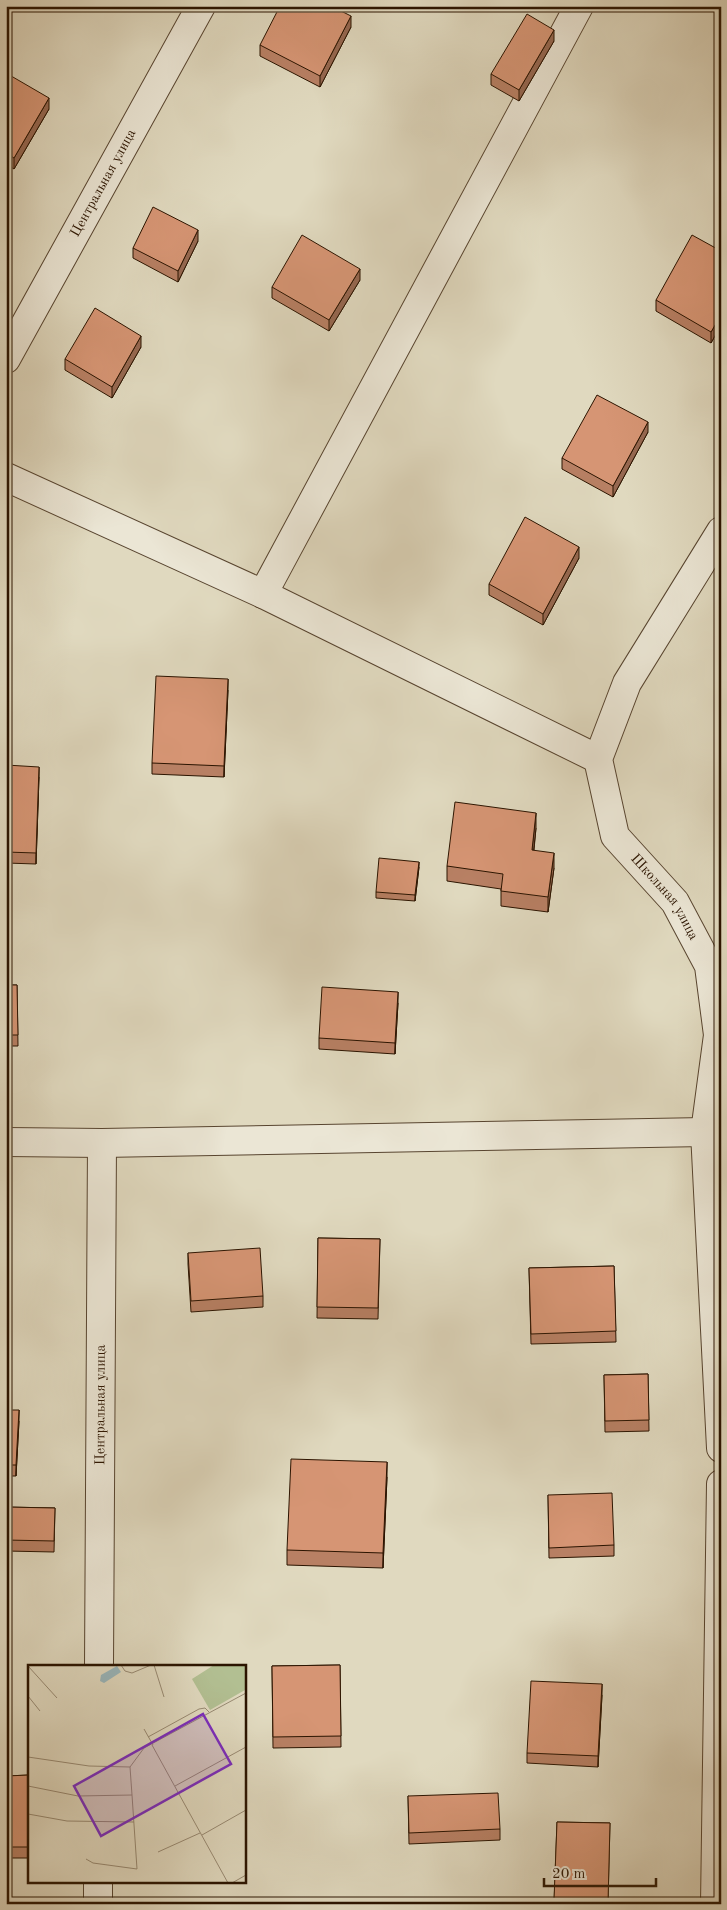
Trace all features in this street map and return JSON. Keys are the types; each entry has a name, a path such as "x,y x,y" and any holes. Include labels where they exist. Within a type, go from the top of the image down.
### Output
{"street":[{"name":"Центральная улица","path":"6,359 201,6"},
{"path":"263,594 579,6"},
{"path":"6,477 263,594 598,759 627,683 721,530"},
{"name":"Школьная улица","path":"598,759 615,836 675,902 709,966 718,1035 710,1142 721,1448"},
{"path":"6,1142 710,1142"},
{"name":"Центральная улица","path":"99,1665 102,1143"},
{"path":"715,1904 721,1484"},
{"path":"98,1882 98,1904"}],"building":[{"path":"280,6 331,6 351,16 320,76 260,45"},
{"path":"527,14 554,30 519,90 491,74"},
{"path":"6,73 49,98 14,158 6,153"},
{"path":"153,207 198,230 178,271 133,248"},
{"path":"302,235 360,269 329,320 272,287"},
{"path":"692,235 721,251 721,315 711,332 656,300"},
{"path":"95,308 141,336 112,387 65,359"},
{"path":"597,395 648,422 613,486 562,458"},
{"path":"525,517 579,547 543,614 489,584"},
{"path":"156,676 228,679 224,766 152,763"},
{"path":"6,765 39,767 36,853 6,852"},
{"path":"455,802 536,813 532,850 554,853 548,897 501,891 503,874 447,866"},
{"path":"379,858 419,862 415,895 376,892"},
{"path":"6,985 17,985 18,1035 6,1035"},
{"path":"322,987 398,992 395,1043 319,1038"},
{"path":"318,1238 380,1239 378,1308 317,1307"},
{"path":"260,1248 263,1296 191,1301 188,1253"},
{"path":"614,1266 616,1331 531,1334 529,1268"},
{"path":"648,1374 649,1420 605,1421 604,1375"},
{"path":"6,1410 19,1410 16,1465 6,1465"},
{"path":"291,1459 387,1462 383,1553 287,1550"},
{"path":"612,1493 614,1545 549,1548 548,1495"},
{"path":"6,1507 55,1508 54,1541 6,1540"},
{"path":"340,1665 341,1736 273,1737 272,1666"},
{"path":"531,1681 602,1684 598,1756 527,1753"},
{"path":"28,1775 28,1847 6,1847 6,1776"},
{"path":"498,1793 500,1829 409,1833 408,1796"},
{"path":"557,1822 610,1823 608,1902 554,1900"}]}
